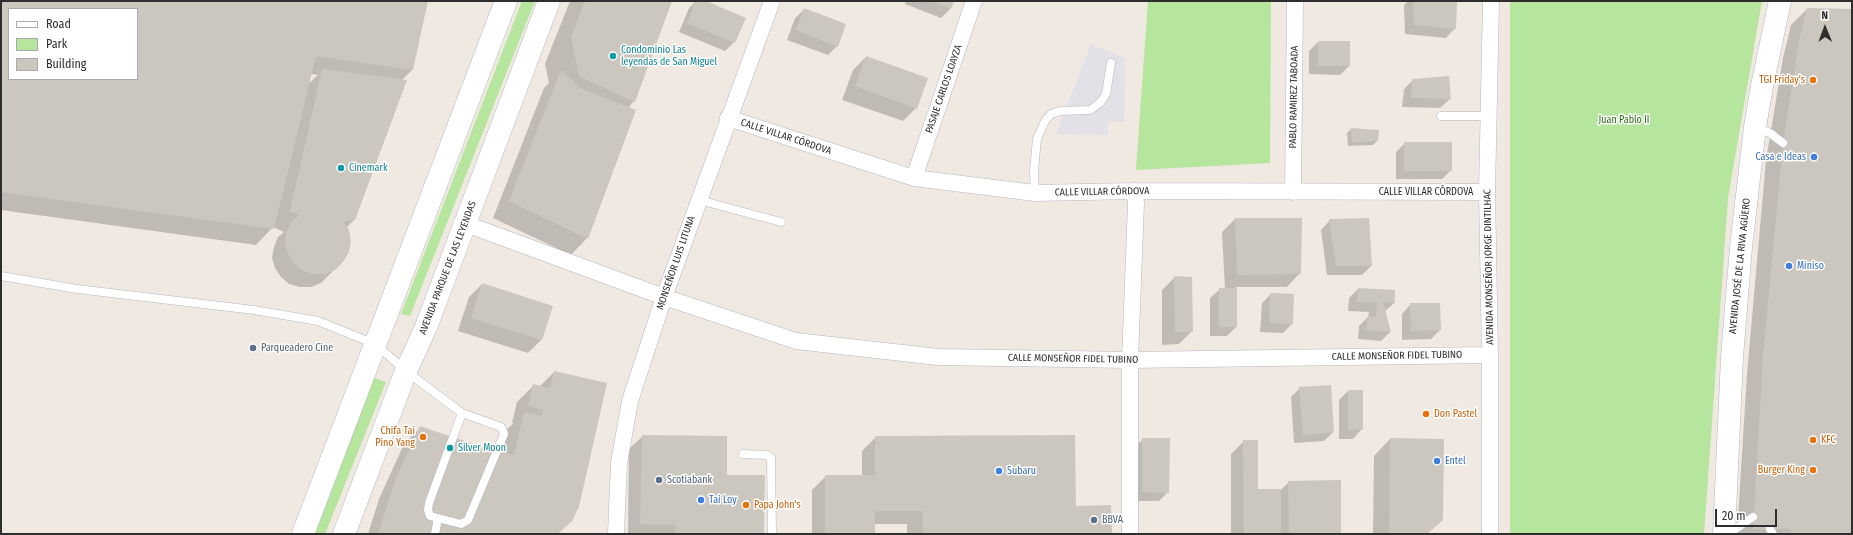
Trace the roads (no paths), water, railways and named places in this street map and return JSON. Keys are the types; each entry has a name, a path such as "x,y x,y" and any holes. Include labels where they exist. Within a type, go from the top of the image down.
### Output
{"main road":[{"path":"303,534 506,1"},
{"name":"AVENIDA PARQUE DE LAS LEYENDAS","path":"344,534 406,372 426,327 466,224 549,1"},
{"name":"AVENIDA JOSÉ DE LA RIVA AGÜERO","path":"1724,534 1732,357 1741,247 1755,127 1780,1"}],"street":[{"name":"MONSEÑOR LUIS LITUNA","path":"616,534 619,463 630,401 698,200 772,1"},
{"name":"PASAJE CARLOS LOAYZA","path":"914,178 974,1"},
{"name":"PABLO RAMIREZ TABOADA","path":"1293,192 1294,1"},
{"name":"AVENIDA MONSEÑOR JORGE DINTILHAC","path":"1490,534 1490,355 1487,192 1491,1"},
{"name":"CALLE VILLAR CÓRDOVA","path":"728,118 914,178 1035,193 1134,191 1487,192"},
{"path":"1130,534 1130,360 1136,203 1134,191"},
{"name":"CALLE MONSEÑOR FIDEL TUBINO","path":"466,224 664,297 796,341 938,357 1130,360 1490,355"}],"lane":[{"path":"1035,193 1034,170 1037,139 1045,121 1051,114 1060,111 1090,110 1100,103 1106,94 1111,63"},
{"path":"1441,116 1489,116"},
{"path":"1755,127 1770,133 1783,143"},
{"path":"698,200 781,222"},
{"path":"1,276 77,289 254,310 318,321 375,344 406,372 462,413 501,428 504,434 468,520 461,524 430,516 428,510 429,503 462,413"},
{"path":"743,454 767,455 771,458 772,534"},
{"path":"1728,534 1753,517"},
{"path":"435,534 438,518"}],"place":[{"name":"Condominio Las leyendas de San Miguel","path":"613,56"},
{"name":"TGI Friday's","path":"1813,80"},
{"name":"Casa e Ideas","path":"1814,157"},
{"name":"Cinemark","path":"341,168"},
{"name":"Miniso","path":"1789,266"},
{"name":"Parqueadero Cine","path":"253,348"},
{"name":"Don Pastel","path":"1426,414"},
{"name":"Chifa Tai Pino Yang","path":"423,437"},
{"name":"KFC","path":"1813,440"},
{"name":"Silver Moon","path":"450,448"},
{"name":"Entel","path":"1437,461"},
{"name":"Burger King","path":"1813,470"},
{"name":"Subaru","path":"999,471"},
{"name":"Scotiabank","path":"659,480"},
{"name":"Tai Loy","path":"701,500"},
{"name":"Papa John's","path":"746,505"},
{"name":"BBVA","path":"1094,520"}],"park label":[{"name":"Juan Pablo II","path":"1624,120"}]}
